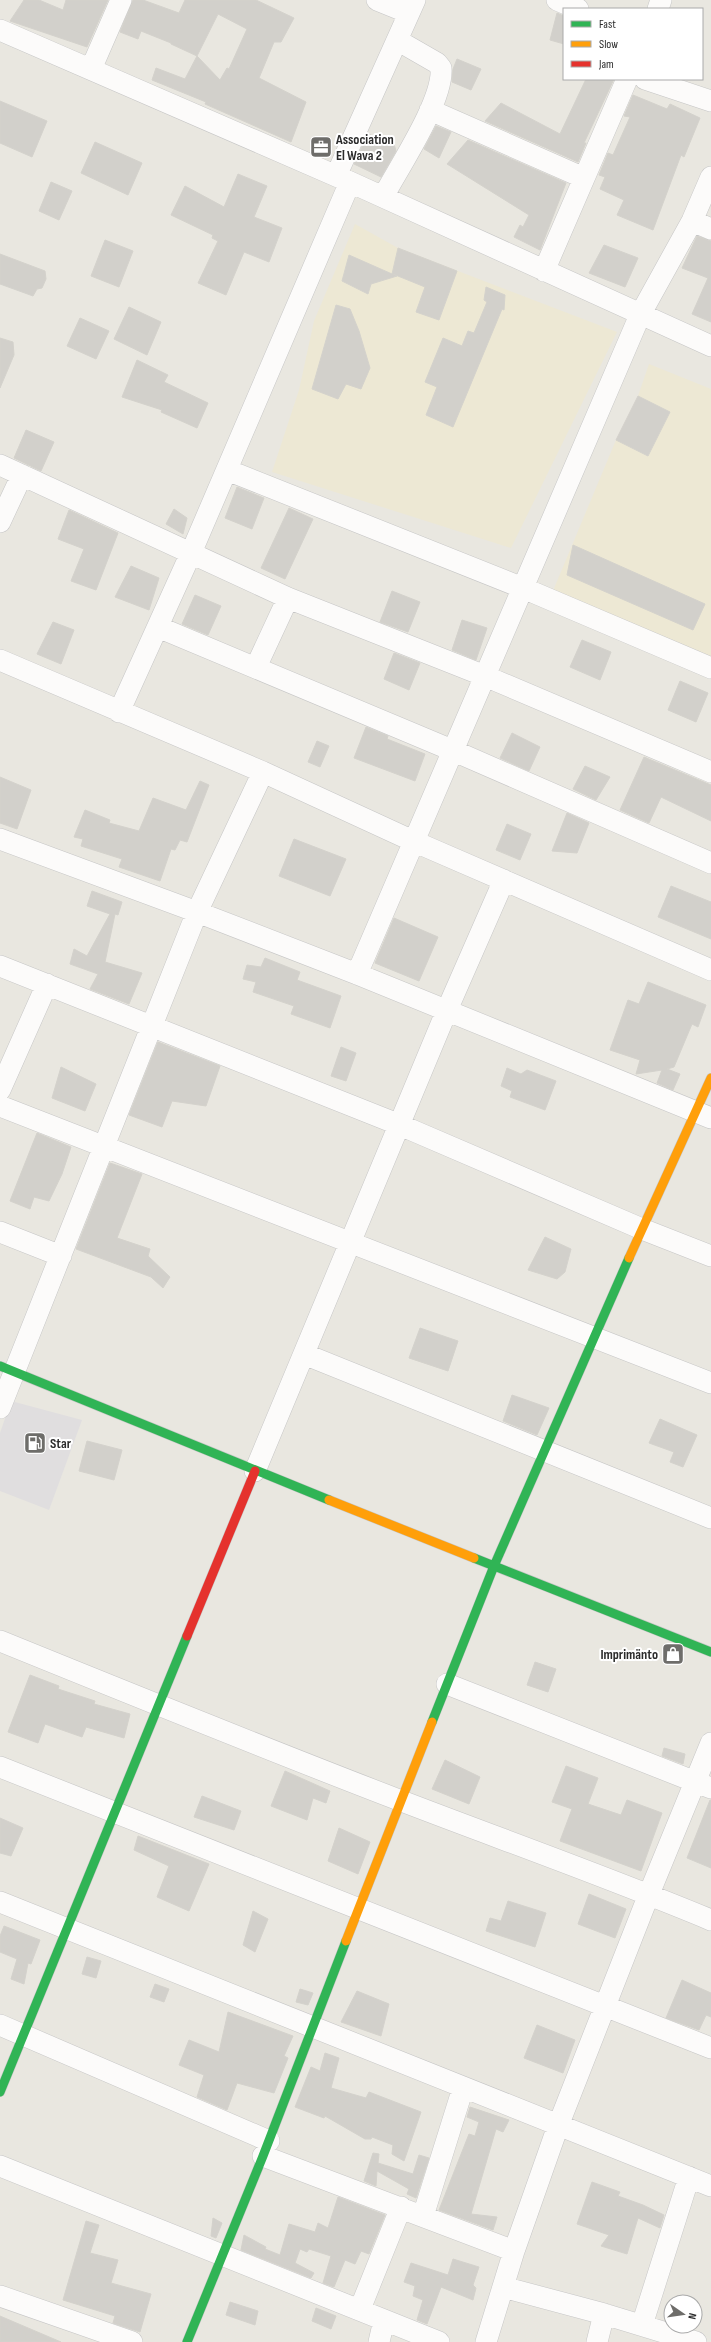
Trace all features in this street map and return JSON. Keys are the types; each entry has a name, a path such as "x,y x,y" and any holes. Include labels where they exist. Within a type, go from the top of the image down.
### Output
{"street":[{"path":"91,69 121,0"},
{"path":"119,712 227,470 397,40 412,7 377,0"},
{"path":"557,0 576,8"},
{"path":"0,30 343,179 640,316 711,346"},
{"path":"383,197 430,110 437,92 441,68 397,40"},
{"path":"544,271 627,80"},
{"path":"648,80 711,101"},
{"path":"430,110 584,178"},
{"path":"356,974 413,841 454,751 640,316 702,225 711,177"},
{"path":"0,465 288,598 485,676 711,772"},
{"path":"227,470 523,588 711,668"},
{"path":"0,522 22,476"},
{"path":"256,667 288,598"},
{"path":"158,627 454,751 711,863"},
{"path":"0,660 119,712 263,772 413,841 711,970"},
{"path":"0,1408 8,1369 61,1256 197,912 263,772"},
{"path":"0,839 197,912 356,974 703,1115"},
{"path":"0,2092 447,1010 504,880"},
{"path":"0,966 400,1125 642,1229 711,1256"},
{"path":"0,1090 47,984"},
{"path":"187,2342 314,2028 360,1910 400,1800 494,1566 593,1337 642,1229 703,1115 711,1078"},
{"path":"0,1106 711,1383"},
{"path":"0,1232 61,1256"},
{"path":"304,1354 711,1518"},
{"path":"8,1369 255,1472 711,1652"},
{"path":"0,1641 159,1706 400,1800 649,1894 711,1920"},
{"path":"447,1684 703,1784"},
{"path":"486,2342 514,2251 558,2126 606,2008 649,1894 703,1784 711,1743"},
{"path":"0,1767 606,2008 711,2048"},
{"path":"0,1902 711,2186"},
{"path":"0,2025 24,2034 266,2149 401,2207 514,2251"},
{"path":"424,2216 463,2088"},
{"path":"0,2166 360,2309 439,2342"},
{"path":"642,2325 689,2177"},
{"path":"360,2309 401,2207"},
{"path":"503,2286 642,2325 696,2342"},
{"path":"0,2296 82,2334 132,2342"},
{"path":"597,2342 604,2314"},
{"path":"379,2342 384,2320"}],"shaded area":[{"path":"355,224 398,248 617,332 511,548 272,472 299,390 314,321"},
{"path":"649,364 711,389 711,660 550,598 616,440 638,396"},
{"path":"11,1401 82,1420 49,1510 0,1491 0,1433"}],"building":[{"path":"24,0 39,0 63,10 66,0 108,0 87,47 10,21"},
{"path":"133,0 143,0 179,13 185,0 256,0 294,18 281,42 274,42 259,78 306,102 291,142 205,104 206,102 152,80 156,68 185,79 197,56 171,43 141,31 138,39 120,32","holes":["218,14 247,29 229,69 227,68 220,80 197,56"]},
{"path":"557,13 563,16 563,44 550,40"},
{"path":"457,59 481,69 471,90 452,82 453,69"},
{"path":"586,80 614,80 584,143 586,143 578,162 485,121 501,103 560,134"},
{"path":"633,95 667,109 670,104 700,118 684,157 681,155 653,230 617,215 624,200 600,189 605,177 599,175 608,153 613,155 630,117 624,116"},
{"path":"0,101 47,121 32,157 0,143"},
{"path":"436,126 451,132 439,158 424,149"},
{"path":"368,134 394,144 396,151 381,177 354,164"},
{"path":"468,140 566,183 540,250 514,237 520,225 523,227 529,215 447,164"},
{"path":"95,142 142,163 128,195 81,173"},
{"path":"238,174 267,186 254,217 282,228 269,262 244,252 226,295 198,283 218,241 212,238 213,235 171,215 185,186 224,207"},
{"path":"51,182 72,191 59,220 39,211"},
{"path":"697,236 711,241 711,322 692,314 708,278 682,268"},
{"path":"105,240 133,251 119,287 91,276"},
{"path":"604,245 638,258 625,287 589,273"},
{"path":"398,248 457,271 439,320 416,312 425,287 393,274 397,276 371,284 368,294 342,281 349,255 392,274"},
{"path":"0,254 45,271 46,279 42,288 37,289 33,296 0,284"},
{"path":"486,287 505,295 504,310 502,309 453,427 426,415 437,387 425,382 443,338 462,346 468,331 474,333 487,302 484,300"},
{"path":"336,305 350,309 359,331 370,368 361,389 346,384 338,399 312,389"},
{"path":"129,307 161,322 147,355 114,339"},
{"path":"80,318 109,331 96,359 67,346"},
{"path":"0,338 13,342 14,355 0,388"},
{"path":"137,360 168,375 164,382 208,403 197,428 161,412 162,410 122,397"},
{"path":"638,396 670,412 648,456 616,440"},
{"path":"26,430 54,442 41,471 14,458"},
{"path":"237,487 264,498 252,529 225,518"},
{"path":"289,508 313,519 285,579 261,568"},
{"path":"174,509 187,518 183,534 166,524"},
{"path":"69,510 118,533 96,590 71,581 84,549 58,539"},
{"path":"573,545 705,604 693,630 567,575"},
{"path":"131,566 159,578 149,610 115,597"},
{"path":"392,591 420,602 408,632 380,622"},
{"path":"195,595 221,606 208,635 182,624"},
{"path":"462,620 487,628 476,660 452,650"},
{"path":"53,622 74,630 61,664 37,654"},
{"path":"582,640 611,652 600,680 570,667"},
{"path":"394,653 420,663 409,690 384,679"},
{"path":"680,681 708,693 696,722 668,710"},
{"path":"366,727 388,736 387,739 425,754 415,781 354,758"},
{"path":"512,733 540,747 529,771 500,758"},
{"path":"317,741 329,746 320,767 308,762"},
{"path":"644,757 711,785 711,821 661,797 649,823 620,810"},
{"path":"585,766 610,777 596,800 573,789"},
{"path":"0,777 31,790 17,829 0,823"},
{"path":"200,781 209,785 187,842 180,840 175,850 171,849 160,881 119,867 122,859 81,846 83,839 74,837 85,810 110,820 109,823 139,831 153,798 186,810"},
{"path":"567,813 589,823 577,853 552,851"},
{"path":"507,824 531,834 520,860 496,850"},
{"path":"294,839 346,859 330,896 279,876"},
{"path":"671,886 711,902 711,939 658,917"},
{"path":"92,891 122,902 118,915 115,914 105,962 142,973 129,1004 90,989 98,974 70,964 74,949 87,956 110,914 87,906"},
{"path":"394,918 438,937 419,981 375,963"},
{"path":"265,958 300,972 297,980 341,996 330,1028 291,1014 294,1006 253,992 256,982 243,979 247,965 261,967"},
{"path":"648,982 706,1005 698,1027 692,1024 674,1067 667,1069 680,1074 673,1090 657,1083 662,1070 636,1074 640,1060 610,1050 628,1000 639,1004"},
{"path":"158,1042 220,1066 206,1106 172,1101 162,1127 129,1115"},
{"path":"341,1047 356,1053 346,1081 331,1076"},
{"path":"61,1067 96,1084 85,1111 52,1098"},
{"path":"507,1068 521,1074 527,1070 556,1081 545,1110 510,1097 512,1091 501,1086"},
{"path":"37,1133 71,1147 62,1174 49,1201 34,1197 30,1209 10,1201"},
{"path":"110,1163 142,1174 117,1238 150,1249 148,1256 170,1277 163,1288 151,1277 76,1249"},
{"path":"545,1237 571,1249 565,1272 557,1279 528,1270"},
{"path":"420,1328 458,1341 448,1371 409,1358"},
{"path":"512,1395 549,1408 537,1435 503,1421"},
{"path":"660,1419 697,1435 683,1467 670,1462 674,1452 649,1443"},
{"path":"87,1441 122,1450 114,1480 79,1471"},
{"path":"535,1662 556,1669 548,1692 527,1685"},
{"path":"30,1675 59,1686 58,1689 95,1701 94,1704 130,1714 124,1738 86,1727 82,1737 45,1724 38,1743 8,1732"},
{"path":"664,1748 685,1754 683,1764 662,1756"},
{"path":"445,1760 480,1777 469,1804 432,1789"},
{"path":"566,1766 598,1778 588,1804 621,1815 627,1800 662,1813 641,1871 560,1841 572,1809 552,1802"},
{"path":"285,1771 330,1791 326,1803 313,1798 307,1820 271,1806"},
{"path":"202,1796 241,1811 234,1830 194,1817"},
{"path":"711,1800 711,1868 687,1858"},
{"path":"0,1818 23,1828 11,1856 0,1853"},
{"path":"339,1828 370,1842 358,1874 328,1861"},
{"path":"138,1836 209,1864 189,1911 157,1897 169,1866 134,1850"},
{"path":"589,1894 626,1909 615,1938 578,1924"},
{"path":"508,1901 546,1913 535,1947 486,1931 490,1918 501,1921"},
{"path":"253,1911 268,1919 255,1952 243,1945"},
{"path":"4,1926 40,1940 31,1964 28,1963 24,1984 11,1979 17,1959 0,1952 0,1936"},
{"path":"87,1957 101,1961 96,1978 82,1974"},
{"path":"682,1980 711,1993 711,2017 706,2015 699,2030 666,2018"},
{"path":"155,1984 169,1989 164,2002 150,1997"},
{"path":"300,1989 313,1993 308,2005 296,2002"},
{"path":"357,1991 389,2004 381,2036 341,2022"},
{"path":"228,2012 293,2036 284,2056 288,2058 274,2093 237,2083 227,2110 197,2097 204,2075 179,2065 189,2040 219,2052"},
{"path":"537,2025 575,2040 563,2073 524,2058"},
{"path":"325,2053 339,2058 331,2088 366,2098 369,2092 421,2112 404,2161 392,2154 393,2145 372,2137 371,2139 365,2139 325,2116 324,2118 295,2107 311,2067 320,2071"},
{"path":"470,2107 509,2120 503,2132 496,2129 471,2214 497,2217 493,2230 439,2210 469,2134 475,2136 479,2122 467,2117"},
{"path":"373,2153 379,2154 378,2163 413,2174 419,2155 429,2158 416,2198 407,2194 409,2189 377,2171 376,2186 364,2181"},
{"path":"592,2182 620,2192 618,2196 643,2205 664,2215 660,2228 638,2218 627,2254 601,2246 609,2235 577,2224"},
{"path":"338,2197 385,2215 369,2254 361,2251 355,2264 345,2260 334,2287 323,2283 331,2256 309,2249 307,2252 300,2249 295,2263 314,2273 311,2278 241,2250 244,2235 266,2247 265,2249 280,2255 289,2224 315,2232 318,2223 328,2228"},
{"path":"213,2218 222,2223 216,2238 211,2236"},
{"path":"86,2221 99,2225 90,2253 118,2260 111,2283 151,2294 140,2332 113,2323 115,2316 63,2300"},
{"path":"453,2259 479,2267 473,2285 476,2288 473,2300 441,2287 427,2324 417,2320 423,2300 413,2296 415,2286 404,2282 411,2263 448,2275"},
{"path":"230,2302 258,2311 255,2325 226,2315"},
{"path":"316,2308 336,2316 331,2329 312,2321"},
{"path":"0,2316 61,2342 0,2342"}],"traffic: fast":[{"path":"432,1722 494,1566 629,1258"},
{"path":"0,1366 329,1500"},
{"path":"474,1558 711,1652"},
{"path":"0,2092 187,1636"},
{"path":"187,2342 263,2156 346,1941"}],"traffic: slow":[{"path":"629,1258 711,1078"},
{"path":"329,1500 474,1558"},
{"path":"346,1941 432,1722"}],"traffic: jam":[{"path":"187,1636 255,1471"}],"place":[{"name":"Association El Wava 2","path":"321,147"},
{"name":"Star","path":"35,1443"},
{"name":"Imprimänto","path":"673,1654"}]}
